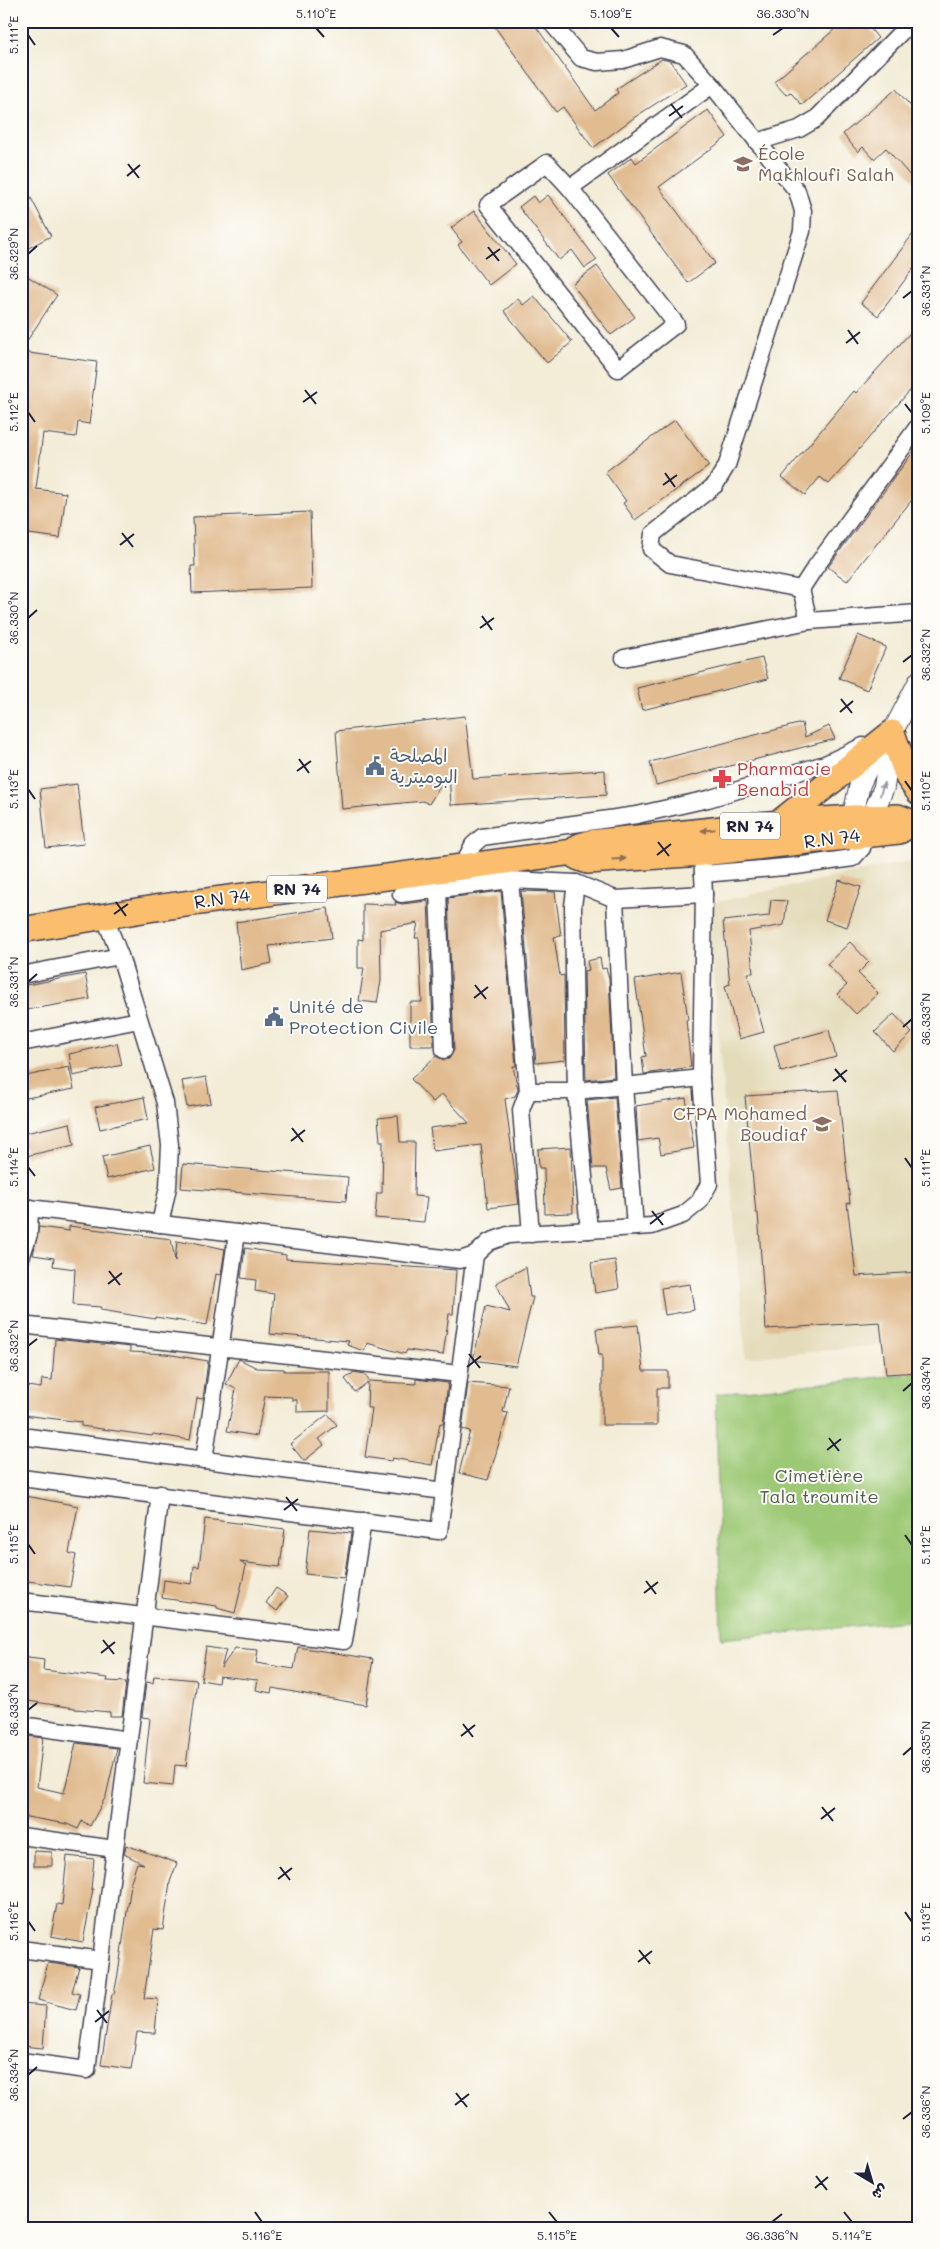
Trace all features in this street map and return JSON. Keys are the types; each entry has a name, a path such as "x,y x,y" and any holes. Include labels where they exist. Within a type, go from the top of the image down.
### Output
{"main road":[{"path":"779,822 892,733 908,777 919,792"},
{"name":"R.N 74","path":"21,930 105,918 155,908 566,853 590,843 779,822 899,831 916,822"},
{"name":"R.N 74","path":"566,853 588,860 703,864 859,827"}],"street":[{"path":"550,21 581,58 596,62 623,60 660,48 684,54 712,85 796,191 803,211 802,231 727,465 715,484 654,534 651,548 670,564 801,589"},
{"path":"758,142 799,129 816,119 912,21"},
{"path":"570,188 712,85"},
{"path":"547,162 570,188 676,324 618,369 488,205 547,162"},
{"path":"808,621 801,589 919,425"},
{"path":"624,658 808,621 919,613"},
{"path":"859,827 884,787 892,733 919,681"},
{"path":"462,867 473,845 482,837 638,815 708,799 825,764 892,733"},
{"path":"559,826 566,853"},
{"path":"21,1258 29,1234 25,1208 460,1260 475,1255 489,1242 508,1235 652,1226 683,1216 699,1202 709,1184 700,1078 703,864"},
{"path":"400,894 510,880 576,883 614,899 704,894"},
{"path":"510,880 528,1091 521,1110 531,1234"},
{"path":"576,883 573,906 576,1091 589,1230"},
{"path":"438,889 444,1050"},
{"path":"614,899 624,1086 635,1227"},
{"path":"105,918 120,956 165,1104 170,1145 168,1187 160,1224"},
{"path":"21,975 120,956"},
{"path":"21,1043 139,1020"},
{"path":"528,1091 576,1091 700,1078"},
{"path":"204,1460 236,1233"},
{"path":"21,1478 160,1494 440,1531 475,1255"},
{"path":"21,1325 460,1374"},
{"path":"21,1436 444,1491"},
{"path":"21,2061 87,2070 160,1494"},
{"path":"21,1601 144,1618 344,1641 363,1521"},
{"path":"21,1725 129,1740"},
{"path":"21,1836 115,1849"},
{"path":"21,1949 101,1960"}],"shaded area":[{"name":"CFPA Mohamed Boudiaf","path":"919,859 919,1372 886,1374 882,1345 746,1358 707,904"}],"green space":[{"name":"Cimetière Tala troumite","path":"919,1373 919,1620 721,1639 716,1394"}],"building":[{"path":"503,21 532,21 595,110 618,93 616,89 662,59 670,61 686,84 635,117 593,148 563,107 556,112 495,27"},
{"path":"844,21 864,21 878,38 802,105 790,92 786,95 774,82"},
{"path":"896,89 919,116 919,186 886,148 874,159 863,147 858,152 843,134"},
{"path":"708,110 727,137 659,187 715,263 688,283 608,175 632,157 636,163"},
{"path":"21,179 51,236 21,252"},
{"path":"548,195 597,260 585,268 572,250 559,260 519,207 533,196 538,203"},
{"path":"474,211 516,264 489,285 458,245 462,242 451,228"},
{"path":"919,226 919,261 878,316 861,303"},
{"path":"597,266 635,317 611,335 572,284"},
{"path":"21,272 57,295 21,350"},
{"path":"534,296 572,342 547,363 504,311 518,299 523,305"},
{"path":"919,323 919,380 829,484 820,477 805,495 782,477 854,391 856,393"},
{"path":"21,352 97,362 89,424 78,422 76,437 43,433 36,489 66,493 60,538 21,533"},
{"path":"675,420 709,466 635,520 623,503 626,501 605,472"},
{"path":"919,444 919,491 847,581 828,567"},
{"path":"310,512 312,588 192,593 191,566 195,566 193,517"},
{"path":"858,635 886,647 867,690 839,678"},
{"path":"762,658 768,679 642,710 637,688"},
{"path":"465,716 473,779 605,770 606,795 451,805 449,772 429,804 423,801 342,809 336,731"},
{"path":"802,723 805,737 829,726 835,739 656,785 650,762"},
{"path":"77,784 84,844 46,848 40,789"},
{"path":"839,880 861,887 847,927 825,920"},
{"path":"501,891 516,1066 513,1066 518,1090 515,1096 505,1099 519,1204 488,1208 481,1145 433,1151 430,1128 469,1123 442,1094 433,1102 411,1079 436,1056 444,1060 449,1059 454,1050 448,898"},
{"path":"521,891 555,892 561,936 554,937 560,976 564,975 565,1060 536,1063"},
{"path":"771,900 787,901 784,925 749,931 753,973 747,973 764,1032 739,1039 725,986 730,984 723,921 769,916"},
{"path":"428,901 434,1046 410,1046 410,1002 422,1002 419,938 415,938 418,923 380,930 381,981 377,1003 359,1001 364,968 358,968 358,939 363,940 363,904 396,905 395,902 402,904"},
{"path":"328,908 332,938 269,946 272,963 241,970 236,922"},
{"path":"850,942 869,962 858,973 878,993 856,1014 837,994 847,985 827,964"},
{"path":"600,958 602,969 606,968 609,978 614,1077 586,1080 584,971 589,970 587,961"},
{"path":"681,972 688,1019 686,1020 691,1067 644,1074 642,1057 646,1056 635,980"},
{"path":"85,974 90,999 21,1011 21,986"},
{"path":"894,1014 912,1033 893,1051 875,1032"},
{"path":"829,1030 836,1057 781,1072 774,1045"},
{"path":"117,1043 122,1065 73,1076 69,1054"},
{"path":"69,1067 74,1089 21,1099 21,1077"},
{"path":"206,1077 211,1103 187,1107 182,1081"},
{"path":"838,1090 850,1203 847,1203 856,1276 919,1272 919,1372 886,1374 880,1322 766,1329 758,1213 756,1213 745,1096"},
{"path":"144,1097 148,1119 100,1129 95,1107"},
{"path":"615,1097 622,1188 611,1190 606,1168 593,1168 587,1100"},
{"path":"686,1098 694,1148 661,1154 658,1138 638,1141 636,1106"},
{"path":"398,1116 400,1142 415,1142 414,1196 427,1197 424,1222 375,1218 377,1193 382,1193 383,1141 380,1141 378,1118"},
{"path":"70,1123 74,1145 26,1156 21,1134"},
{"path":"150,1146 155,1168 107,1179 102,1157"},
{"path":"571,1147 573,1213 545,1214 544,1168 539,1168 538,1149"},
{"path":"183,1164 348,1177 346,1201 181,1188"},
{"path":"69,1226 171,1239 175,1261 177,1241 187,1243 187,1241 225,1249 221,1275 216,1274 207,1325 101,1310 101,1307 73,1305 75,1269 53,1266 54,1258 33,1255 39,1227 69,1231"},
{"path":"245,1248 286,1255 286,1259 456,1270 453,1314 449,1314 443,1355 407,1350 405,1354 367,1343 364,1351 347,1345 349,1341 270,1334 274,1294 255,1291 256,1280 241,1278"},
{"path":"615,1260 619,1289 595,1293 591,1263"},
{"path":"526,1267 530,1297 533,1297 516,1366 473,1360 486,1306 510,1312 496,1283"},
{"path":"690,1284 694,1310 665,1315 661,1288"},
{"path":"638,1325 643,1371 668,1371 668,1388 657,1388 657,1425 602,1425 602,1355 599,1355 596,1329"},
{"path":"55,1339 130,1347 130,1352 166,1354 208,1361 203,1399 197,1398 190,1440 81,1426 81,1422 23,1415 27,1386 41,1388 42,1379 52,1380"},
{"path":"239,1359 257,1368 284,1369 284,1371 329,1371 329,1411 297,1412 297,1400 292,1400 292,1397 265,1396 257,1436 227,1431 236,1389 226,1384"},
{"path":"354,1372 365,1374 369,1381 416,1384 416,1379 448,1383 443,1424 440,1423 432,1465 392,1458 391,1461 365,1457 372,1408 367,1408 368,1382 355,1392 345,1379"},
{"path":"468,1383 509,1386 503,1412 508,1413 488,1480 459,1473 470,1431 462,1429"},
{"path":"328,1414 337,1425 319,1439 324,1445 304,1461 290,1444"},
{"path":"21,1495 78,1506 69,1553 76,1555 70,1587 21,1580"},
{"path":"205,1519 285,1529 280,1567 240,1562 246,1566 235,1613 217,1608 217,1606 162,1598 164,1580 192,1584 194,1566 199,1567"},
{"path":"310,1529 351,1533 344,1578 305,1574"},
{"path":"276,1588 288,1596 277,1611 266,1603"},
{"path":"206,1647 226,1650 221,1668 235,1648 258,1650 256,1663 294,1669 298,1647 373,1659 366,1705 272,1688 271,1693 256,1690 258,1680 219,1676 218,1683 201,1680"},
{"path":"21,1657 44,1660 43,1670 108,1678 107,1681 126,1682 122,1716 110,1716 110,1712 75,1709 28,1701 28,1697 21,1696"},
{"path":"154,1676 197,1680 186,1766 175,1765 173,1786 143,1783 150,1718 142,1717 146,1682 153,1683"},
{"path":"21,1735 43,1738 37,1787 64,1793 76,1743 117,1748 106,1796 90,1826 82,1821 78,1829 67,1824 21,1816"},
{"path":"126,1845 177,1863 170,1882 163,1930 154,1929 144,1998 158,1999 155,2033 137,2032 131,2069 101,2065 112,1994 114,1994 118,1974 130,1884 137,1863 144,1864 124,1854"},
{"path":"34,1851 52,1852 52,1866 34,1866"},
{"path":"67,1856 94,1859 91,1889 93,1889 83,1942 51,1936 57,1904 62,1905"},
{"path":"48,1963 79,1967 72,1992 80,1994 76,2010 38,2000"},
{"path":"21,2004 46,2006 43,2048 21,2046"}],"place":[{"name":"École Makhloufi Salah","path":"743,164"},
{"name":"المصلحة البوميترية","path":"375,766"},
{"name":"Pharmacie Benabid","path":"722,779"},
{"name":"Unité de Protection Civile","path":"274,1017"},
{"name":"CFPA Mohamed Boudiaf","path":"822,1124"}]}
